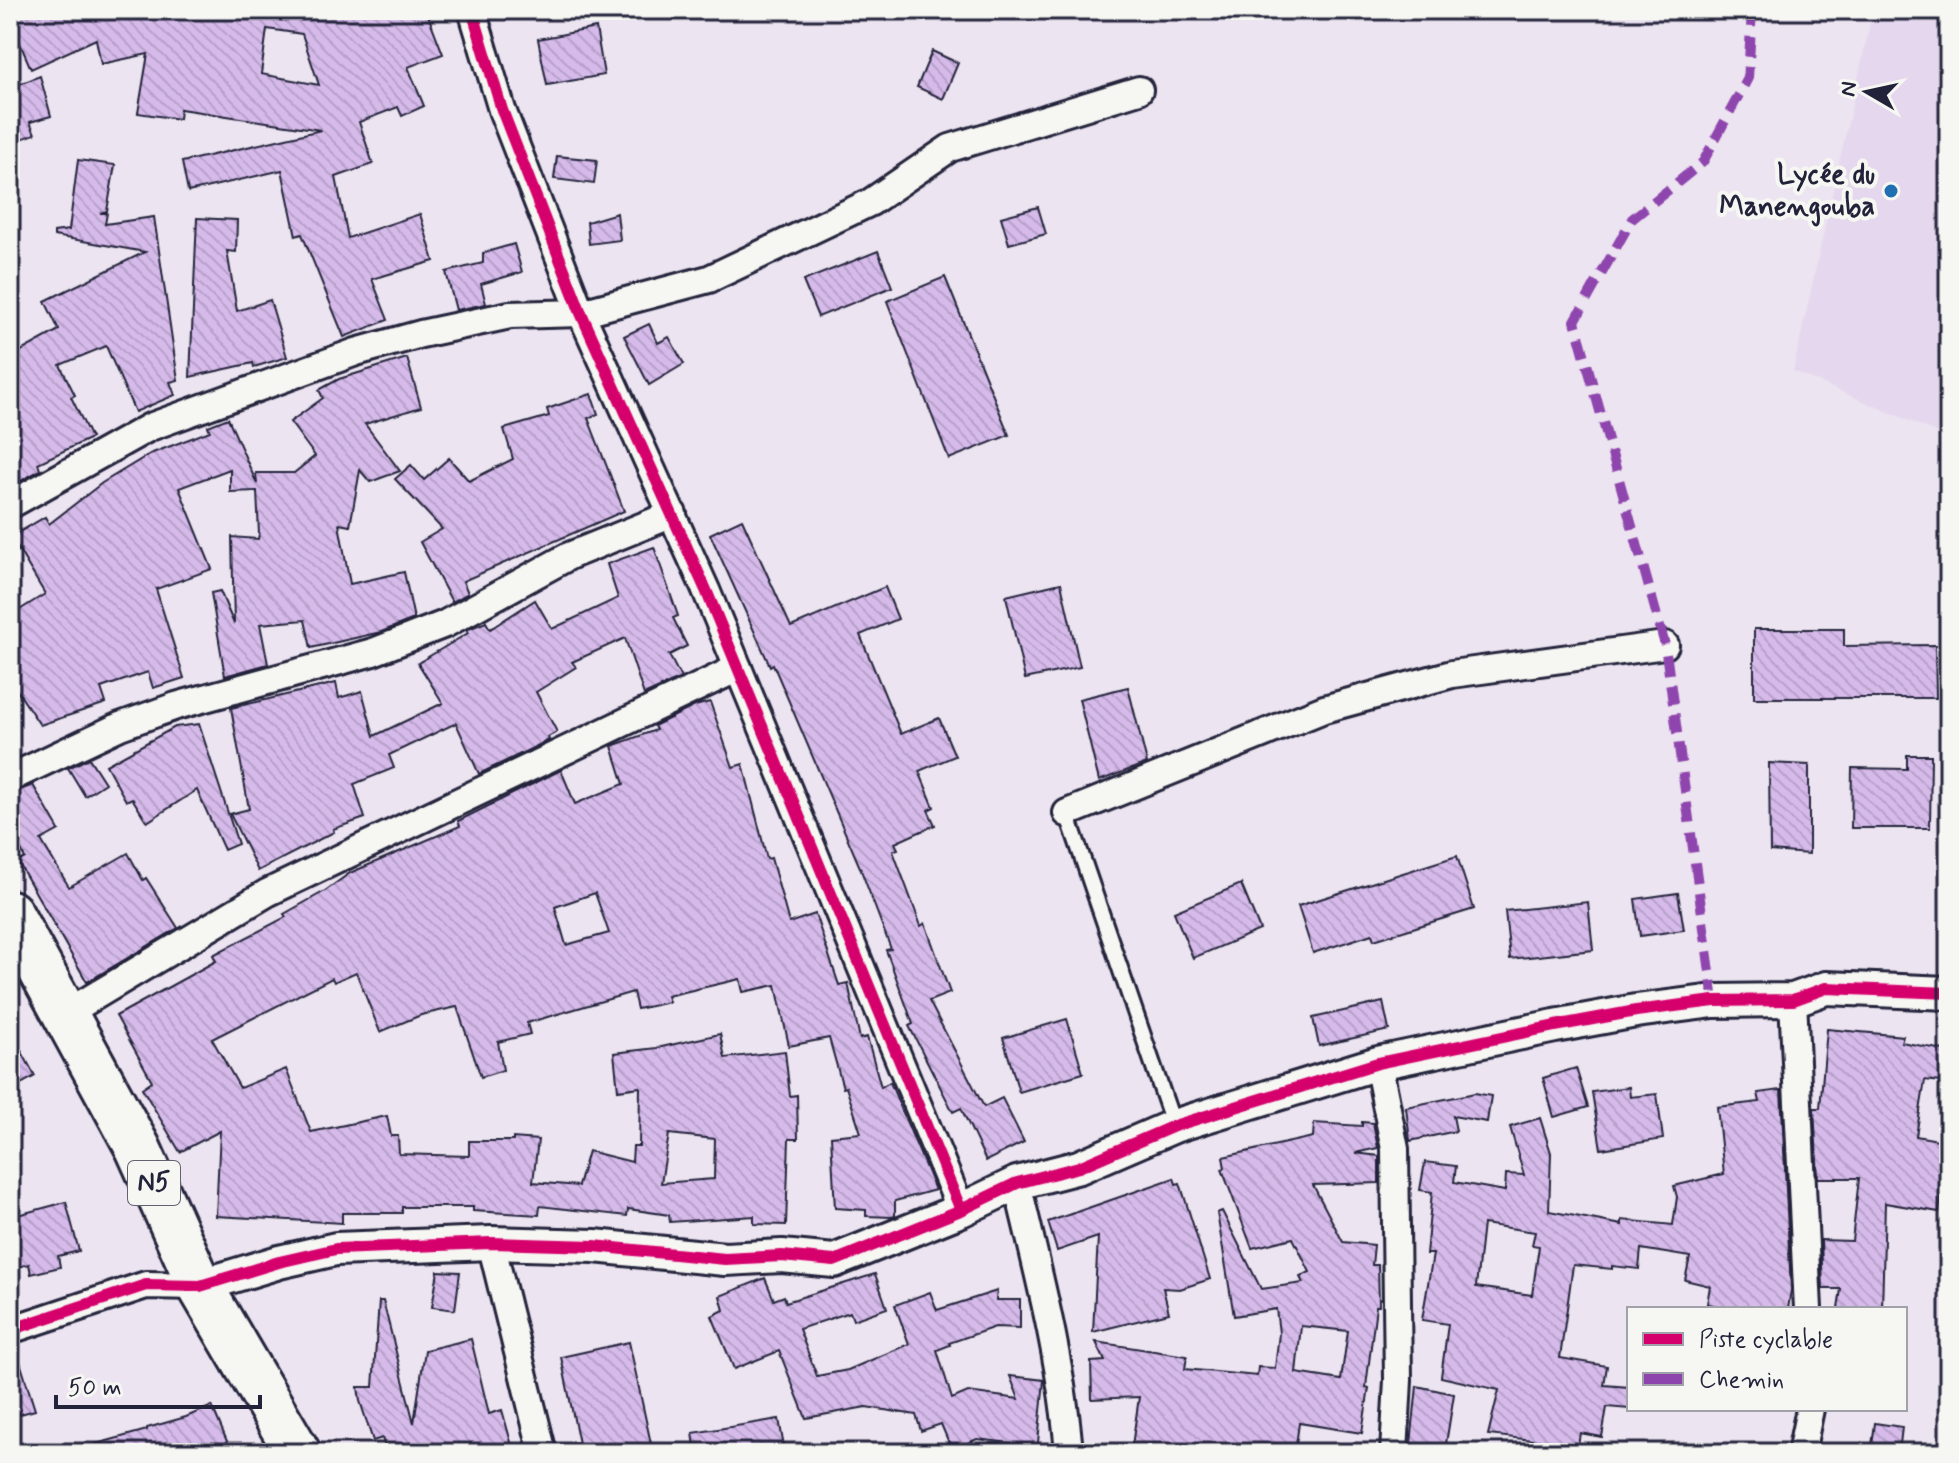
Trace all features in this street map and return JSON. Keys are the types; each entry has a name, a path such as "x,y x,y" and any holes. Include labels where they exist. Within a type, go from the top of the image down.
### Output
{"highway":[{"name":"N5","path":"10,913 138,1148 200,1286 298,1453"}],"street":[{"path":"472,10 502,110 581,313 673,514 961,1210"},
{"path":"10,505 150,427 356,352 510,315 581,313 709,279 871,202 950,148 1139,90"},
{"path":"10,778 120,726 176,706 373,652 445,624 569,556 673,514"},
{"path":"1067,813 1324,709 1423,681 1452,674 1665,645"},
{"path":"65,1014 267,893 738,668"},
{"path":"10,1330 146,1285 200,1286 279,1262 336,1249 491,1243 594,1246 725,1259 782,1256 834,1261 961,1210 1017,1183 1079,1167 1174,1126 1378,1063 1636,1011 1714,1001 1793,1000 1826,988 1949,993"},
{"path":"1793,1000 1808,1307"},
{"path":"1378,1063 1395,1149 1398,1380 1394,1453"},
{"path":"1017,1183 1049,1319 1066,1411 1069,1453"},
{"path":"491,1243 543,1453"},
{"path":"1801,1453 1810,1411"}],"lane":[{"path":"1067,813 1174,1126"}],"shaded area":[{"name":"Lycée du Manengouba","path":"1873,10 1949,10 1949,438 1793,371"}],"building":[{"path":"10,10 426,10 443,54 408,67 424,106 402,116 398,107 359,122 373,164 336,177 348,238 420,214 434,261 372,279 388,320 344,337 302,234 296,236 282,170 188,192 182,162 321,130 180,109 179,119 138,113 148,54 101,64 96,39 31,69 16,34 19,32","holes":["267,29 302,34 319,85 261,74"]},
{"path":"596,28 604,75 547,85 538,39"},
{"path":"932,51 958,63 943,99 917,87"},
{"path":"13,73 17,85 40,76 51,116 30,122 35,134 10,143 10,74"},
{"path":"557,156 597,160 594,184 554,179"},
{"path":"78,160 115,165 107,211 100,213 107,213 105,224 154,217 178,380 170,382 175,395 135,412 106,346 60,365 91,438 38,463 40,470 10,487 10,357 59,330 45,301 145,252 54,236 54,232 69,230"},
{"path":"1038,207 1046,234 1009,244 1001,217"},
{"path":"617,213 620,240 589,244 587,222"},
{"path":"197,218 237,220 236,252 227,251 237,311 270,300 287,357 254,367 253,363 190,377"},
{"path":"514,244 522,272 481,284 486,304 456,310 446,272 483,263 483,253"},
{"path":"878,251 892,287 818,317 803,281"},
{"path":"945,277 1009,435 949,459 887,301"},
{"path":"649,324 658,343 669,337 684,364 649,385 624,336"},
{"path":"407,358 421,407 365,424 400,471 370,482 360,470 350,526 339,524 350,584 404,572 414,619 381,632 311,648 305,620 260,624 268,664 225,676 211,593 220,591 234,624 232,537 258,539 259,534 257,491 230,492 230,469 179,488 212,569 156,589 184,678 153,688 148,672 101,688 106,703 40,725 10,680 10,616 45,594 11,537 45,517 49,524 102,483 150,454 210,431 208,426 228,418 257,484 256,473 294,473 315,456 290,422 323,398 319,390 339,379"},
{"path":"591,394 598,414 588,418 624,511 463,581 468,593 452,602 420,542 442,529 395,479 411,465 424,480 449,458 469,481 513,459 504,429 549,416 547,409"},
{"path":"742,519 791,627 885,587 898,619 860,635 901,734 939,718 955,756 919,771 934,807 928,810 935,825 895,843 898,849 893,851 921,926 925,923 950,993 929,1001 984,1107 1002,1098 1024,1142 986,1161 961,1108 953,1112 909,1026 913,1024 886,950 891,949 859,865 773,664 770,666 710,534"},
{"path":"654,547 678,616 673,618 687,646 669,655 681,678 644,695 625,638 572,662 576,667 536,692 557,732 548,737 549,740 479,774 456,723 389,755 394,768 354,784 365,818 333,829 334,832 258,871 230,814 249,809 231,708 336,683 339,698 362,691 374,736 443,703 418,663 468,633 466,630 486,622 490,629 535,600 552,629 618,598 607,564"},
{"path":"1061,583 1080,667 1025,679 1006,596"},
{"path":"1754,629 1844,629 1844,646 1935,645 1936,698 1754,698"},
{"path":"1128,687 1147,763 1099,781 1079,699"},
{"path":"710,702 733,767 743,764 767,859 771,858 789,923 815,914 839,985 848,983 860,1039 867,1037 881,1087 890,1082 935,1190 895,1201 895,1216 892,1217 866,1216 866,1210 835,1208 831,1136 861,1133 846,1087 843,1088 829,1038 789,1046 776,985 743,992 740,979 667,996 669,1002 637,1009 633,992 527,1023 530,1034 498,1042 503,1070 481,1077 457,1007 421,1015 380,1032 356,972 334,982 332,978 212,1039 240,1088 286,1069 311,1132 387,1116 391,1136 398,1136 399,1154 469,1156 469,1141 538,1140 533,1182 578,1186 588,1151 632,1162 633,1146 639,1146 640,1087 618,1090 614,1053 657,1048 720,1034 725,1058 785,1051 790,1096 797,1095 798,1139 789,1139 786,1225 754,1224 754,1216 670,1222 669,1215 628,1209 627,1216 540,1206 539,1215 473,1211 473,1207 402,1207 402,1213 342,1213 342,1223 216,1216 220,1131 180,1152 142,1088 152,1081 116,1016 216,961 213,955 286,917 284,914 350,873 460,826 458,821 561,770 575,804 624,784 612,746 656,730 654,726","holes":["595,893 609,933 566,945 555,907","669,1134 715,1139 714,1179 661,1183"]},
{"path":"199,724 238,844 224,850 197,790 147,822 132,798 126,801 106,765 175,727"},
{"path":"1907,755 1931,755 1930,828 1851,828 1852,768 1907,769"},
{"path":"89,758 105,783 85,796 68,768"},
{"path":"1769,763 1809,765 1809,854 1770,851"},
{"path":"33,785 59,830 41,840 69,887 128,853 143,880 146,878 178,928 87,982 18,862 25,858 10,830 10,794"},
{"path":"1457,856 1474,909 1374,940 1372,934 1313,953 1298,906"},
{"path":"1241,884 1260,930 1193,958 1174,912"},
{"path":"1678,893 1684,930 1640,936 1635,899"},
{"path":"1588,902 1593,950 1510,959 1505,911"},
{"path":"1383,1002 1389,1030 1319,1046 1313,1018"},
{"path":"1067,1019 1083,1073 1019,1092 1003,1038"},
{"path":"1827,1029 1903,1036 1901,1042 1949,1051 1949,1083 1925,1080 1916,1136 1949,1142 1949,1171 1945,1170 1939,1212 1885,1203 1882,1307 1838,1307 1841,1289 1823,1289 1821,1240 1852,1241 1859,1178 1818,1178 1814,1108 1820,1108"},
{"path":"10,1030 35,1076 10,1090"},
{"path":"1576,1068 1588,1107 1554,1117 1543,1078"},
{"path":"1629,1087 1630,1097 1657,1094 1663,1139 1601,1149 1592,1092"},
{"path":"1781,1090 1791,1290 1788,1307 1707,1304 1710,1286 1685,1280 1690,1257 1641,1249 1639,1269 1573,1265 1560,1358 1607,1366 1604,1385 1627,1387 1627,1409 1607,1407 1602,1437 1580,1433 1578,1445 1488,1435 1499,1390 1441,1377 1448,1324 1422,1320 1433,1254 1426,1254 1432,1192 1420,1190 1425,1162 1456,1166 1454,1182 1505,1191 1506,1174 1524,1175 1510,1127 1540,1118 1551,1153 1549,1211 1622,1225 1622,1220 1673,1225 1677,1197 1674,1186 1724,1174 1717,1107 1760,1102 1758,1093","holes":["1483,1224 1535,1232 1532,1245 1539,1246 1532,1295 1476,1287"]},
{"path":"1475,1093 1491,1096 1487,1122 1453,1116 1456,1131 1410,1141 1406,1107"},
{"path":"1362,1122 1373,1123 1378,1148 1355,1153 1379,1156 1379,1183 1313,1185 1343,1242 1374,1245 1372,1265 1378,1265 1379,1306 1376,1306 1362,1433 1299,1423 1295,1453 1131,1453 1139,1397 1092,1399 1091,1362 1105,1361 1096,1342 1187,1356 1185,1369 1257,1376 1258,1367 1275,1368 1279,1333 1276,1309 1234,1316 1217,1213 1222,1211 1261,1289 1303,1283 1300,1277 1310,1272 1293,1238 1252,1248 1222,1169 1225,1168 1223,1157 1313,1137 1314,1123 1362,1126","holes":["1301,1326 1348,1331 1341,1380 1296,1373"]},
{"path":"1174,1178 1176,1184 1180,1183 1210,1279 1180,1289 1163,1288 1169,1313 1093,1332 1098,1237 1057,1251 1048,1222"},
{"path":"66,1202 79,1251 58,1256 60,1267 31,1274 29,1264 10,1269 10,1217"},
{"path":"438,1271 460,1272 455,1310 432,1307"},
{"path":"875,1274 887,1308 853,1320 850,1312 799,1329 817,1376 848,1370 909,1344 895,1305 930,1292 937,1310 997,1291 996,1300 1020,1300 1020,1328 995,1327 937,1350 952,1399 968,1392 1019,1399 1010,1376 1044,1380 1037,1453 1009,1453 1011,1443 977,1439 952,1450 941,1424 921,1431 916,1415 866,1407 806,1418 779,1351 734,1369 712,1316 724,1310 720,1296 765,1278 774,1300 784,1296 786,1302"},
{"path":"379,1301 383,1301 414,1423 425,1350 471,1339 489,1414 502,1410 514,1453 387,1453 382,1438 373,1441 358,1387 373,1387"},
{"path":"629,1342 653,1453 581,1453 561,1357"},
{"path":"15,1346 35,1410 10,1417 10,1347"},
{"path":"1417,1386 1454,1394 1445,1450 1411,1444"},
{"path":"212,1406 232,1453 90,1453 89,1446 147,1430"},
{"path":"779,1419 785,1453 696,1453 693,1433"},
{"path":"1875,1423 1902,1427 1899,1453 1871,1453"}],"marked path":[{"path":"1714,1001 1665,645 1575,321 1632,219 1703,162 1748,78 1752,10"}],"cycle path":[{"path":"472,10 502,110 581,313 706,590 961,1210"},
{"path":"10,1330 146,1285 200,1286 279,1262 336,1249 491,1243 594,1246 725,1259 782,1256 834,1261 961,1210 1017,1183 1079,1167 1174,1126 1378,1063 1636,1011 1714,1001 1793,1000 1826,988 1949,993"}],"place":[{"name":"Lycée du Manengouba","path":"1891,191"}]}
